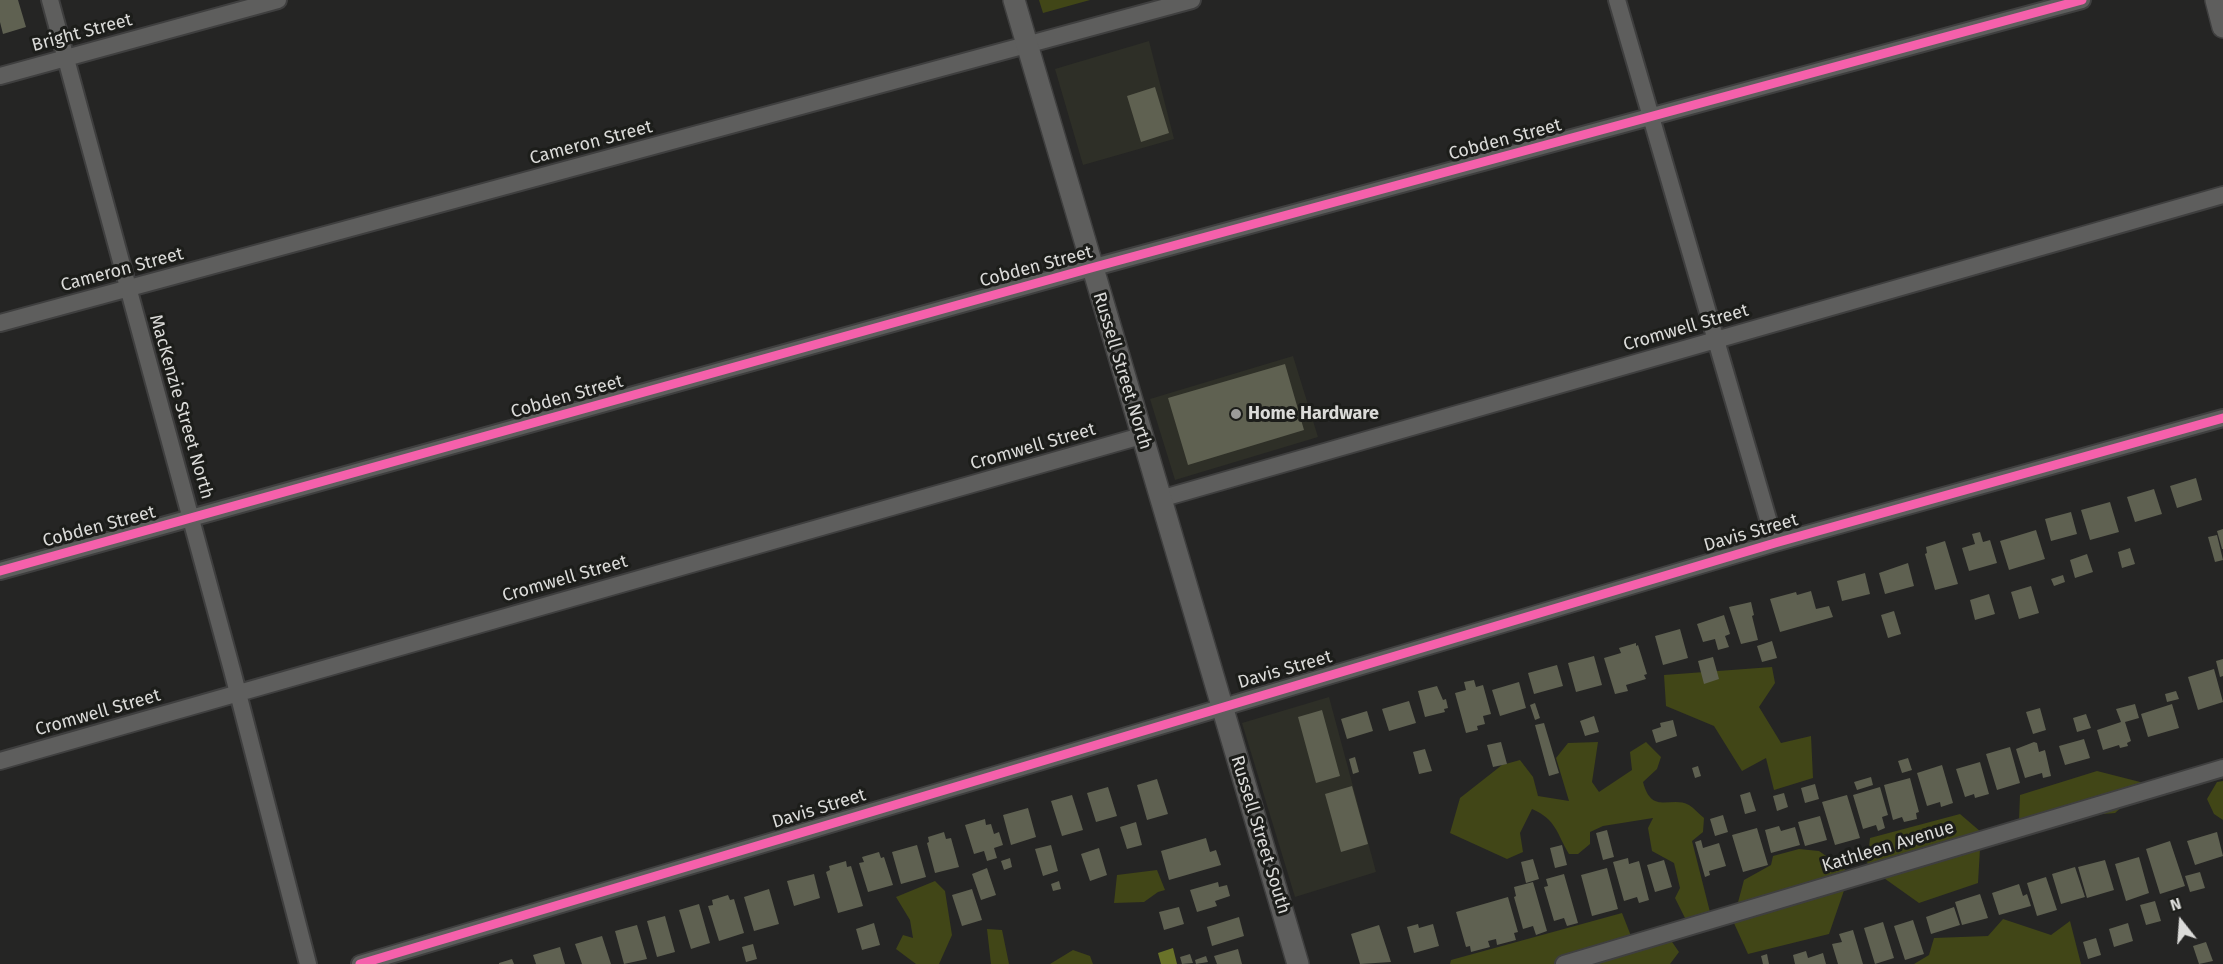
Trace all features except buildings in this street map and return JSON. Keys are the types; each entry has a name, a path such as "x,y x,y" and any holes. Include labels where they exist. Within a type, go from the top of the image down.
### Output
{"street":[{"name":"MacKenzie Street North","path":"50,0 192,518 308,964"},
{"name":"Bright Street","path":"0,76 278,0"},
{"name":"Russell Street North","path":"1014,0 1221,706"},
{"name":"Cameron Street","path":"0,323 1192,0"},
{"path":"1617,0 1775,543"},
{"name":"Cobden Street","path":"0,571 1091,268 2082,0"},
{"path":"2216,0 2223,27"},
{"name":"Cromwell Street","path":"1160,500 2223,195"},
{"name":"Davis Street","path":"360,964 1775,543 2223,418"},
{"name":"Cromwell Street","path":"0,761 1141,436"},
{"name":"Russell Street South","path":"1221,706 1298,964"},
{"name":"Kathleen Avenue","path":"1564,964 2223,768"}],"shaded area":[{"path":"1039,0 1090,0 1043,13"},
{"path":"1149,41 1174,139 1083,165 1055,69"},
{"name":"Home Hardware","path":"1293,356 1318,437 1175,480 1150,399"},
{"path":"1772,667 1775,683 1759,707 1781,743 1811,736 1813,778 1774,790 1766,758 1742,771 1714,726 1666,706 1664,675"},
{"path":"1329,697 1376,872 1295,897 1242,723"},
{"path":"1598,742 1592,782 1599,792 1632,770 1630,752 1646,742 1661,757 1657,769 1643,782 1651,799 1657,802 1689,805 1704,818 1703,832 1692,841 1711,916 1687,922 1675,898 1680,888 1674,863 1652,851 1648,828 1653,818 1603,826 1590,832 1590,844 1578,854 1569,854 1551,822 1532,809 1520,833 1523,852 1507,859 1450,833 1460,798 1502,765 1520,760 1533,777 1538,796 1569,801 1556,758 1568,743"},
{"path":"2097,771 2148,784 2115,813 2019,821 2020,795"},
{"path":"2223,781 2223,820 2214,814 2207,799 2217,782"},
{"path":"1960,814 1981,832 1978,883 1919,903 1867,866 1870,838"},
{"path":"1799,849 1819,851 1850,873 1829,934 1748,954 1733,921 1744,880 1771,865 1773,856"},
{"path":"1157,870 1165,890 1144,902 1114,903 1117,875"},
{"path":"935,881 945,891 952,935 939,964 916,964 896,949 903,935 913,938 910,920 896,897"},
{"path":"1622,913 1631,936 1670,939 1679,952 1670,964 1450,964 1451,960"},
{"path":"2003,919 2051,935 2070,921 2081,964 1914,964 1929,955 1934,938 1988,936"},
{"path":"987,929 1002,930 1009,964 991,964"},
{"path":"1173,948 1177,964 1161,964 1158,953"},
{"path":"1073,950 1090,956 1093,964 1050,964"}],"cycle path":[{"path":"0,571 1091,268 2082,0"},
{"path":"360,964 1775,543 2223,418"}],"place":[{"name":"Home Hardware","path":"1236,414"}]}
